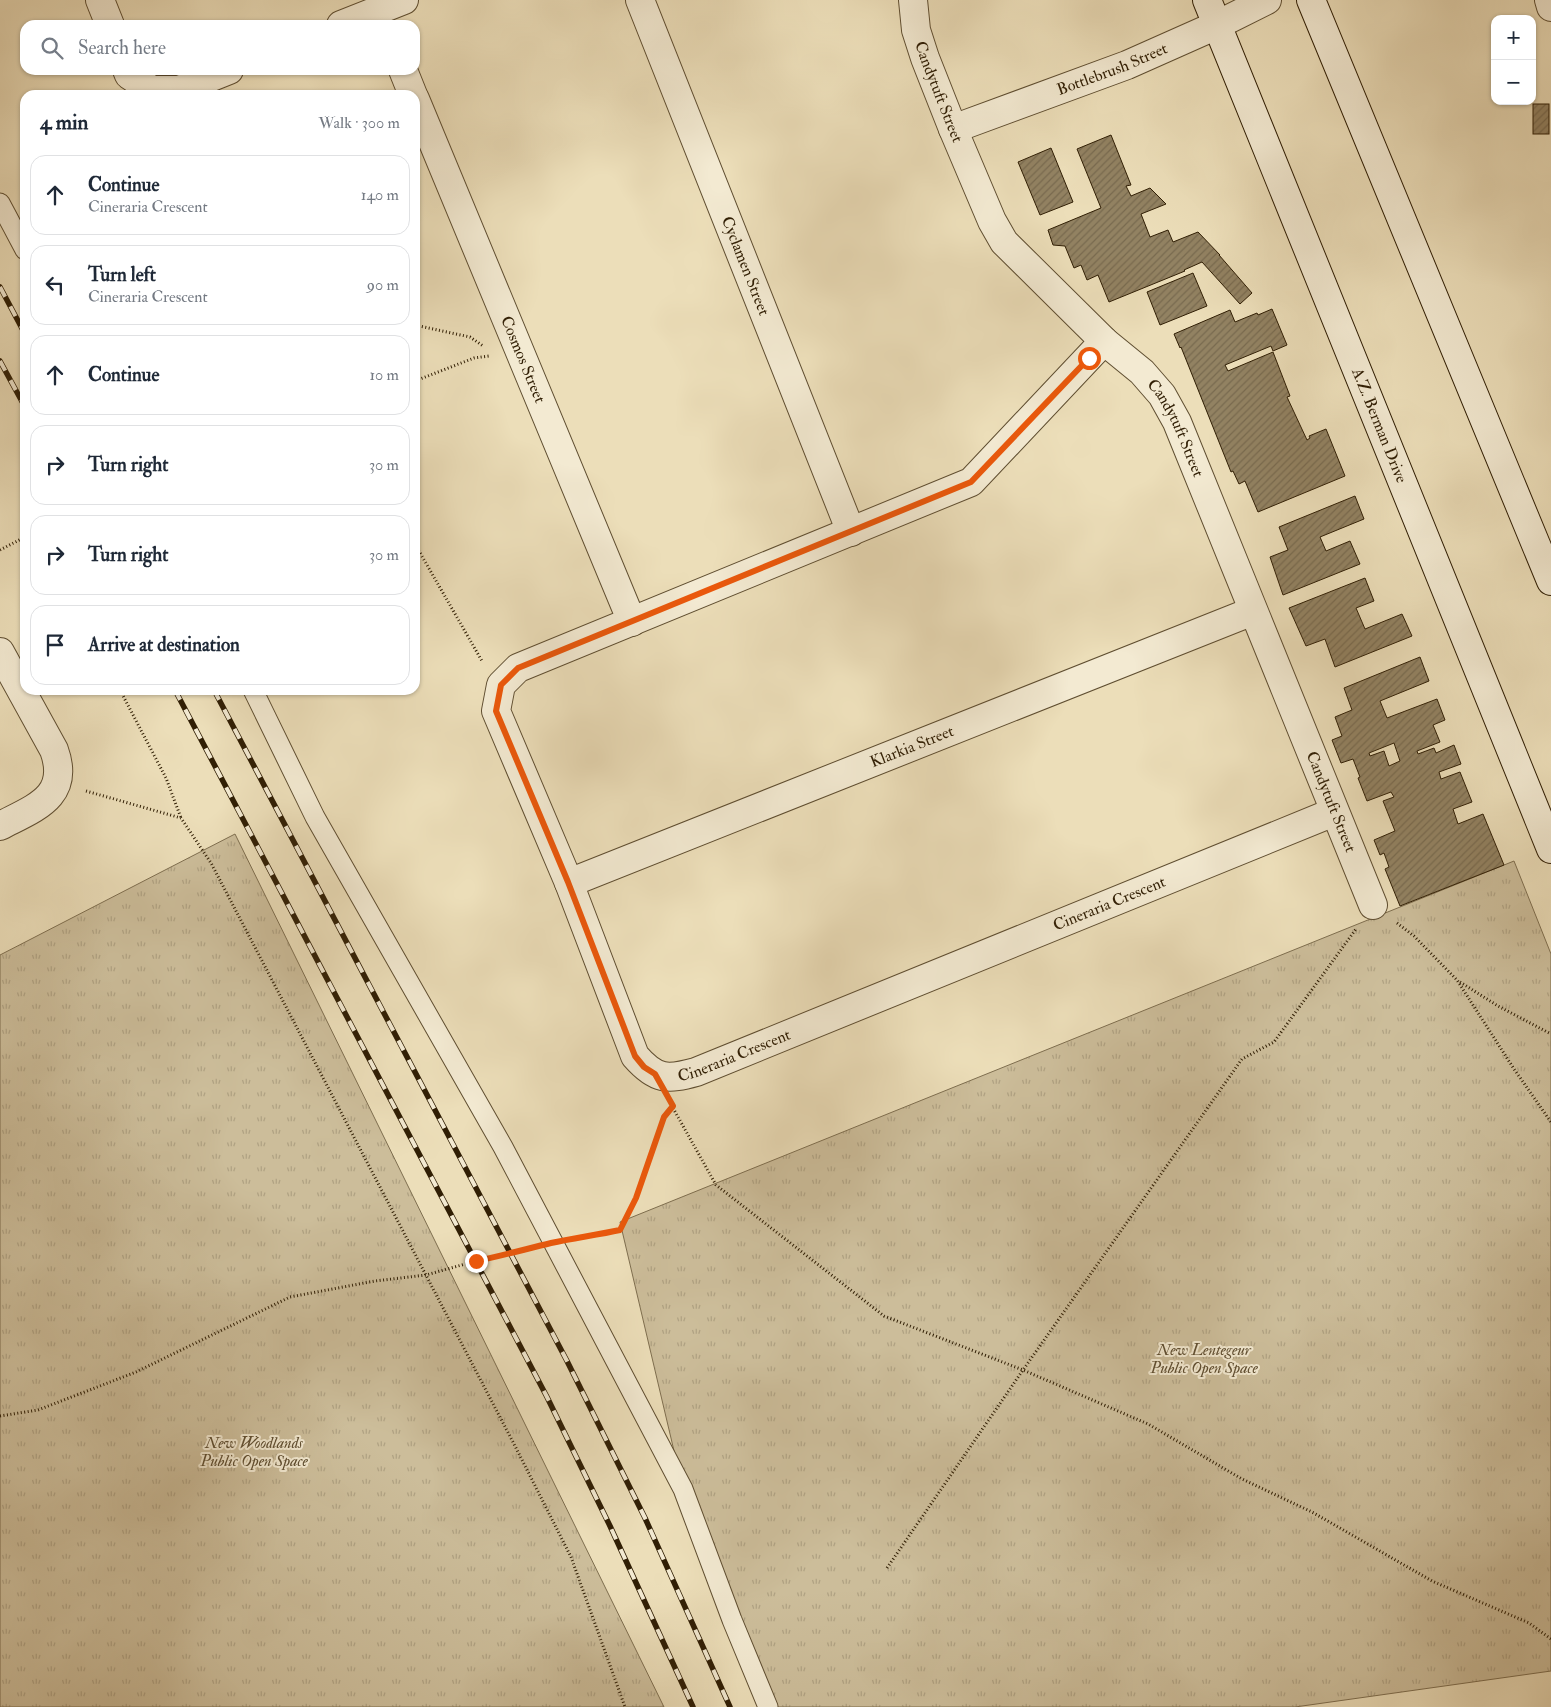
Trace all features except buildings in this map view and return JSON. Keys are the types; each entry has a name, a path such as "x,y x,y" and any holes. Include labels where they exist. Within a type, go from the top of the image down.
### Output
{"street":[{"path":"100,0 108,20"},
{"path":"381,18 404,0"},
{"name":"Cyclamen Street","path":"640,0 851,532"},
{"name":"Candytuft Street","path":"913,0 916,30 953,129 992,221 1004,242 1104,341 1142,372 1162,395 1177,422 1373,905"},
{"name":"A.Z. Berman Drive","path":"1207,0 1551,849"},
{"name":"Bottlebrush Street","path":"953,129 1127,65 1217,25 1266,0"},
{"path":"1312,0 1551,581"},
{"path":"1548,0 1551,7"},
{"path":"129,75 152,90 179,90 216,75"},
{"path":"405,75 411,90"},
{"name":"Cosmos Street","path":"420,113 508,351 632,622"},
{"path":"501,685 518,668 971,482 1104,341"},
{"name":"Klarkia Street","path":"568,882 1253,610"},
{"path":"0,652 20,688"},
{"name":"Cineraria Crescent","path":"501,685 496,711 568,882 635,1056 644,1067 655,1074 675,1078 696,1072 1334,812"},
{"path":"0,826 44,802 52,794 56,784 58,767 54,750 24,695"}],"lane":[{"path":"0,203 20,241"},
{"path":"255,695 316,817 502,1147 683,1489 732,1620 768,1707"}],"path":[{"path":"420,326 470,338 508,351"},
{"path":"420,379 474,358 508,351"},
{"path":"0,550 20,540"},
{"path":"420,553 483,662 501,685"},
{"path":"123,695 166,778 181,818 212,863 514,1444 571,1558 625,1707"},
{"path":"56,784 100,794 181,818"},
{"path":"887,1568 1023,1370 1242,1059 1274,1042 1373,905 1414,936 1457,980 1514,1069 1551,1122"},
{"path":"1457,980 1498,1006 1551,1034"},
{"path":"0,1416 38,1410 136,1372 290,1296 375,1280 426,1274 552,1243 620,1230 636,1198 664,1117 673,1106 716,1185 884,1316 1023,1370 1148,1424 1242,1479 1312,1512 1432,1581 1529,1623 1551,1640"}],"green space":[{"name":"New Woodlands Public Open Space","path":"235,834 664,1707 0,1707 0,955"},
{"name":"New Lentegeur Public Open Space","path":"1514,861 1551,954 1551,1671 1295,1707 768,1707 683,1489 620,1222"}],"railway":[{"path":"0,287 20,325"},
{"path":"0,361 20,398"},
{"path":"178,695 547,1397 610,1526 693,1707"},
{"path":"217,695 567,1361 645,1518 730,1707"}],"route":[{"path":"476,1261 552,1243 620,1230 636,1198 664,1117 673,1106 655,1074 644,1067 635,1056 568,882 496,711 501,685 518,668 971,482 1089,358"}]}
